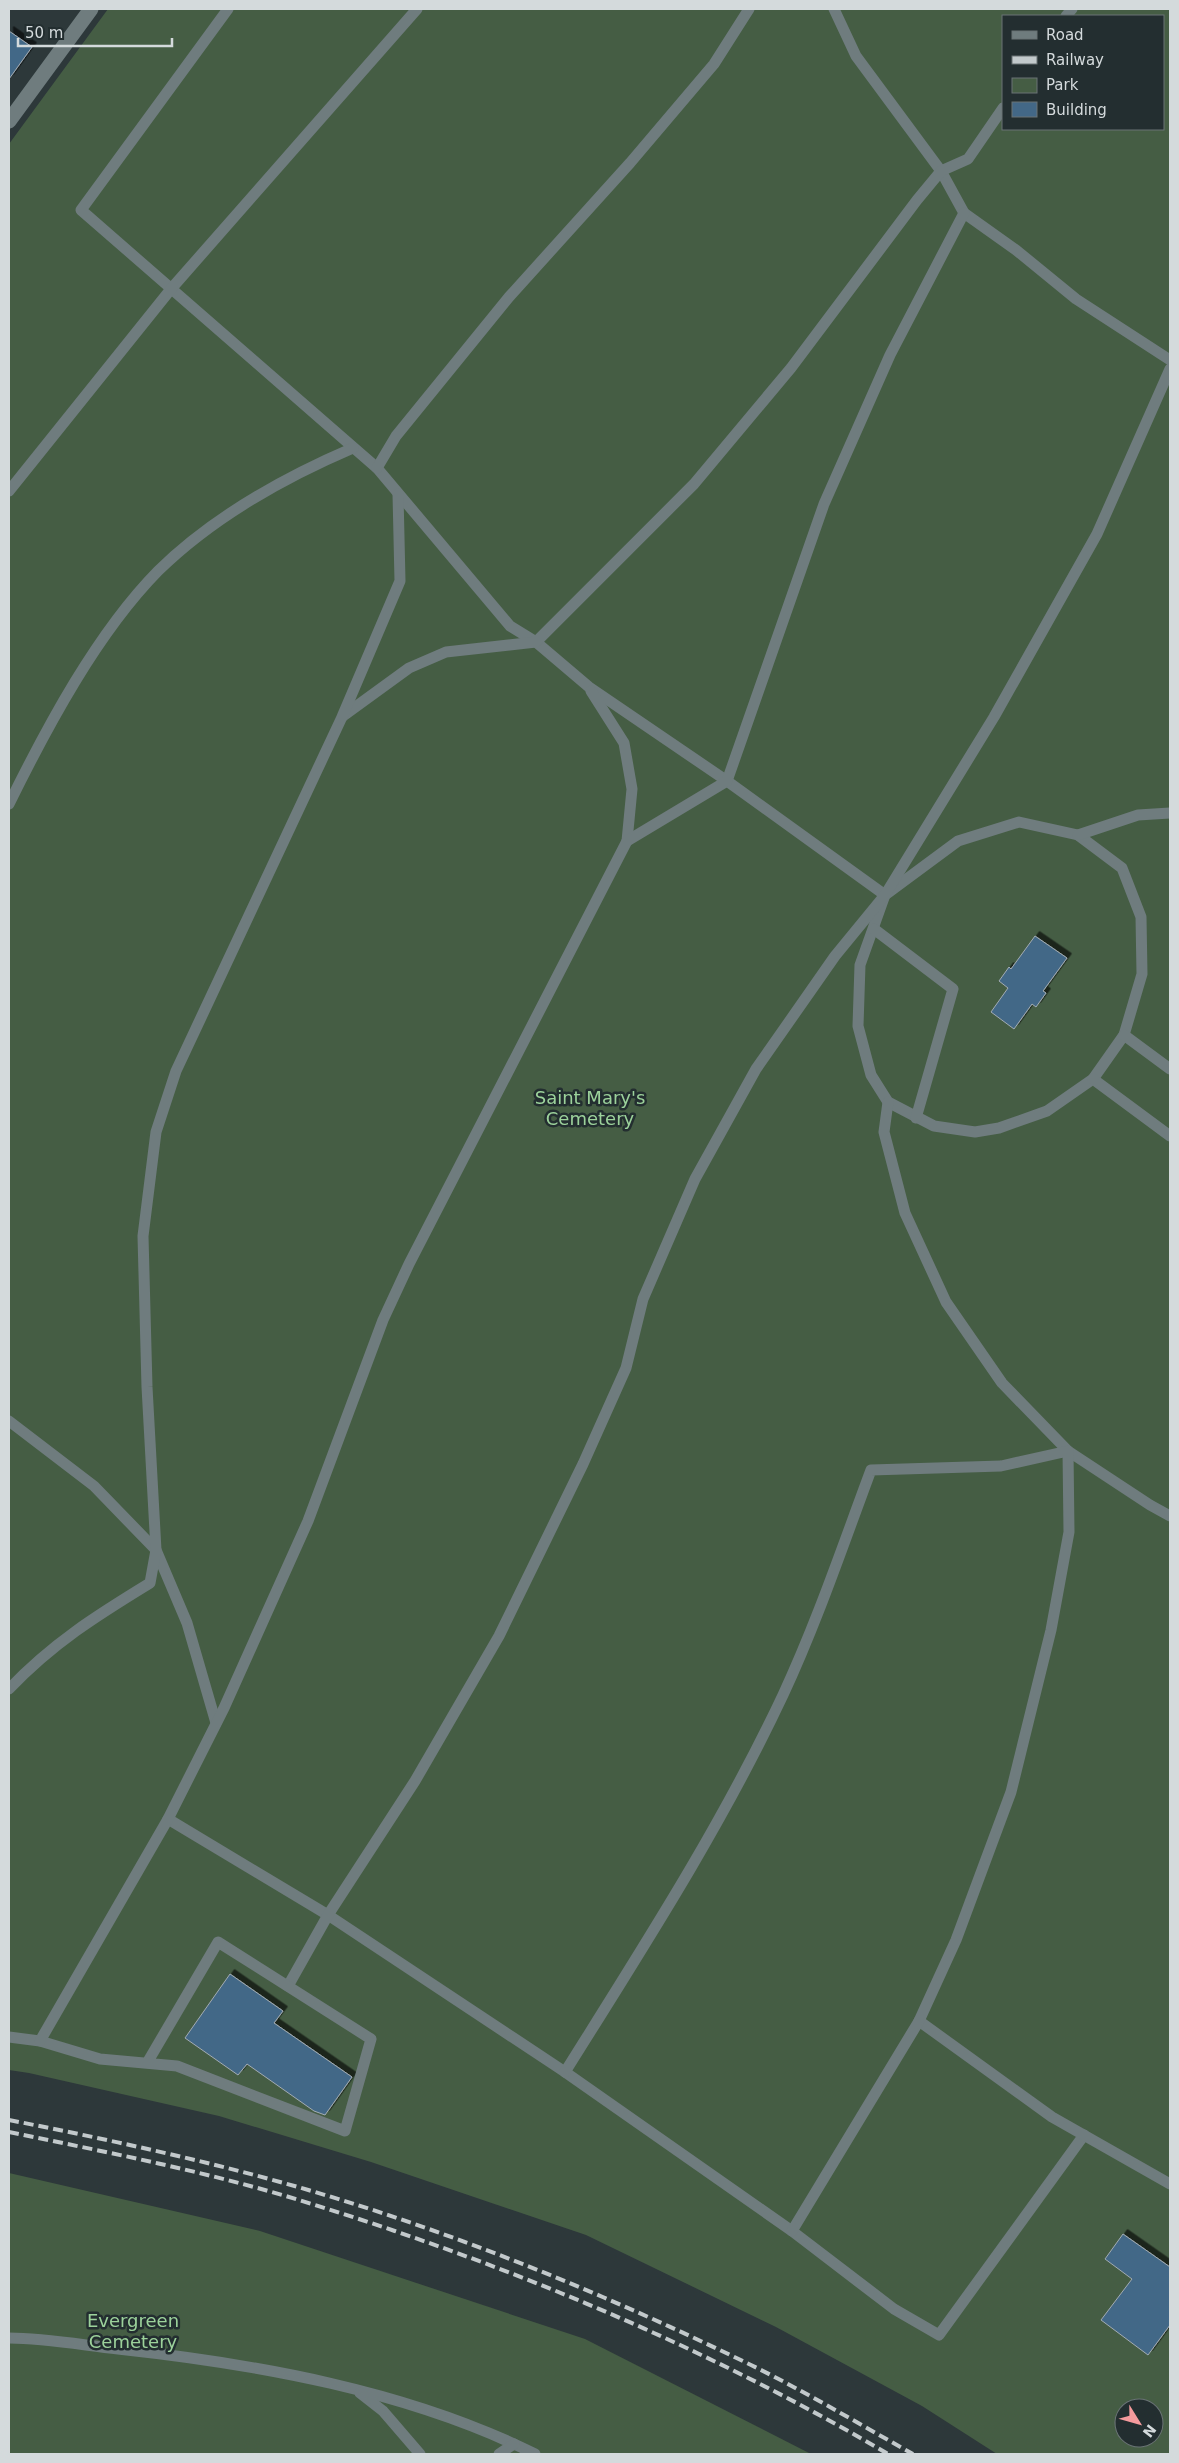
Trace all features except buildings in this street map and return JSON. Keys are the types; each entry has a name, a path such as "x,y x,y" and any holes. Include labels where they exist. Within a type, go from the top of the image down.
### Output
{"street":[{"path":"9,122 91,9"}],"lane":[{"path":"228,9 81,210 377,468 510,626 536,642 588,687 727,782 885,895"},
{"path":"9,491 171,289 417,9"},
{"path":"377,468 396,436 509,297 630,163 714,64 749,9"},
{"path":"834,9 856,56 941,171 964,213 1016,250 1076,299 1170,360"},
{"path":"342,717 409,668 446,652 536,642 694,484 791,368 941,171 968,159 1002,109"},
{"path":"627,841 727,782 824,504 890,355 964,213"},
{"path":"288,1986 328,1915 415,1780 499,1636 583,1464 626,1368 643,1298 695,1179 756,1068 835,956 885,895 994,717 1096,534 1170,369"},
{"path":"9,804 31,759 83,670 126,610 158,572 199,536 259,494 312,466 353,448"},
{"path":"9,1689 30,1666 76,1628 150,1583 156,1550 147,1387 143,1236 156,1132 176,1071 342,717 400,581 398,494"},
{"path":"40,2041 168,1819 216,1724 308,1521 384,1320 409,1264 627,841 632,789 624,743 588,687"},
{"path":"1078,835 1138,815 1170,813"},
{"path":"1019,822 1078,835 1122,868 1141,917 1142,974 1124,1035 1093,1079 1047,1111 999,1128 975,1132 934,1126 888,1102 871,1075 858,1026 860,965 885,895 958,841 1019,822"},
{"path":"874,929 953,989 916,1118"},
{"path":"1124,1035 1170,1069"},
{"path":"1093,1079 1170,1136"},
{"path":"888,1102 884,1132 905,1213 946,1302 1002,1383 1068,1451 1170,1516"},
{"path":"9,1421 94,1486 156,1550 187,1623 216,1724"},
{"path":"565,2072 695,1864 783,1695 824,1597 871,1470 1001,1466 1068,1451"},
{"path":"792,2231 919,2021 956,1940 1011,1792 1051,1630 1069,1532 1068,1451"},
{"path":"168,1819 328,1915 565,2072 792,2231 894,2309 939,2335 1084,2135"},
{"path":"9,2037 40,2041 100,2059 177,2066 345,2131 371,2039 218,1942 148,2063"},
{"path":"919,2021 1052,2116 1170,2184"},
{"path":"9,2338 188,2356 353,2388 439,2414 535,2454"},
{"path":"353,2388 383,2411 420,2454"},
{"path":"498,2454 514,2444"}],"green space":[{"name":"Saint Mary's Cemetery","path":"108,9 1170,9 1170,2454 997,2454 922,2406 776,2327 586,2235 371,2162 219,2116 9,2070 9,144"},
{"name":"Evergreen Cemetery","path":"9,2173 260,2231 585,2339 811,2454 9,2454"}],"railway":[{"path":"9,2120 154,2150 262,2177 356,2205 471,2244 585,2289 751,2365 913,2454"},
{"path":"9,2132 227,2180 299,2200 452,2251 527,2279 674,2342 818,2414 888,2454"}]}
